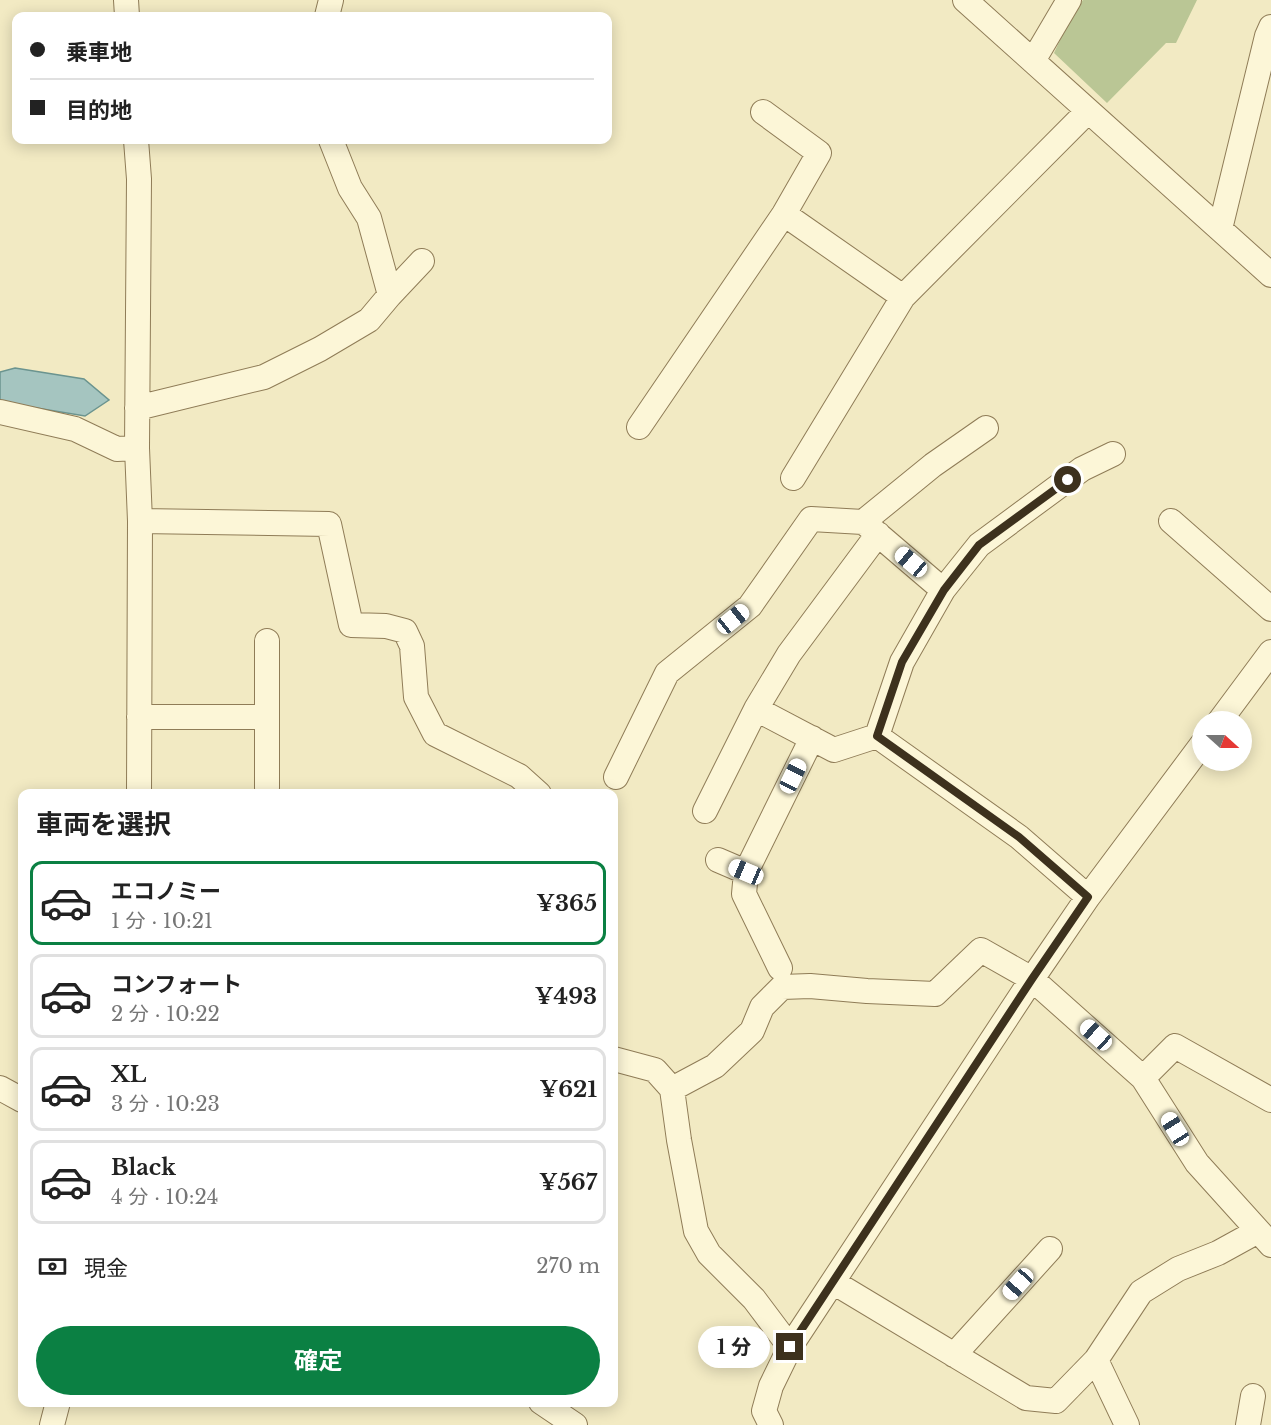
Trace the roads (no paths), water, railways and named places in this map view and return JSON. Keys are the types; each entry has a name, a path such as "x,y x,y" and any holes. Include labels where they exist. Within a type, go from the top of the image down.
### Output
{"street":[{"path":"965,0 1271,275"},
{"path":"1033,61 1069,0"},
{"path":"1220,230 1271,27"},
{"path":"793,478 903,297 1088,111"},
{"path":"639,427 784,214 819,153 763,112"},
{"path":"136,144 139,180 137,408 140,521 139,789"},
{"path":"334,144 350,188 369,218 390,295"},
{"path":"784,214 903,297"},
{"path":"137,408 264,376 320,349 369,320 422,261"},
{"path":"0,412 75,429 117,449 137,448"},
{"path":"705,811 756,710 789,654 871,528 933,465 986,428"},
{"path":"877,736 902,662 944,590 979,545 1083,469 1113,454"},
{"path":"616,777 667,673 750,606 811,519 871,528 944,590"},
{"path":"140,521 329,524 351,625 386,626 405,631 412,646 416,697 435,734 519,776 534,789"},
{"path":"1171,521 1271,609"},
{"path":"267,641 267,788"},
{"path":"1227,711 1271,652"},
{"path":"756,710 834,750 877,736"},
{"path":"139,717 267,717"},
{"path":"877,736 1019,837 1088,897"},
{"path":"780,968 744,894 746,872 812,738"},
{"path":"771,1425 765,1411 771,1386 790,1347 1032,979 1088,897 1192,758"},
{"path":"718,860 746,872"},
{"path":"672,1089 715,1066 752,1031 762,1007 782,987 810,986 935,994 981,950 1032,979 1143,1078 1197,1162 1264,1238 1178,1269 1140,1292 1096,1360 1056,1401 1026,1398 833,1282"},
{"path":"1143,1078 1175,1046 1271,1100"},
{"path":"618,1060 655,1070 672,1089 696,1231 709,1254 754,1299 790,1347"},
{"path":"0,1088 18,1098"},
{"path":"954,1355 1050,1249"},
{"path":"1096,1360 1127,1425"},
{"path":"1248,1425 1253,1396"},
{"path":"52,1425 57,1407"},
{"path":"548,1407 575,1425"}],"water":[{"path":"15,368 84,379 109,400 85,416 0,402 0,372"}]}
